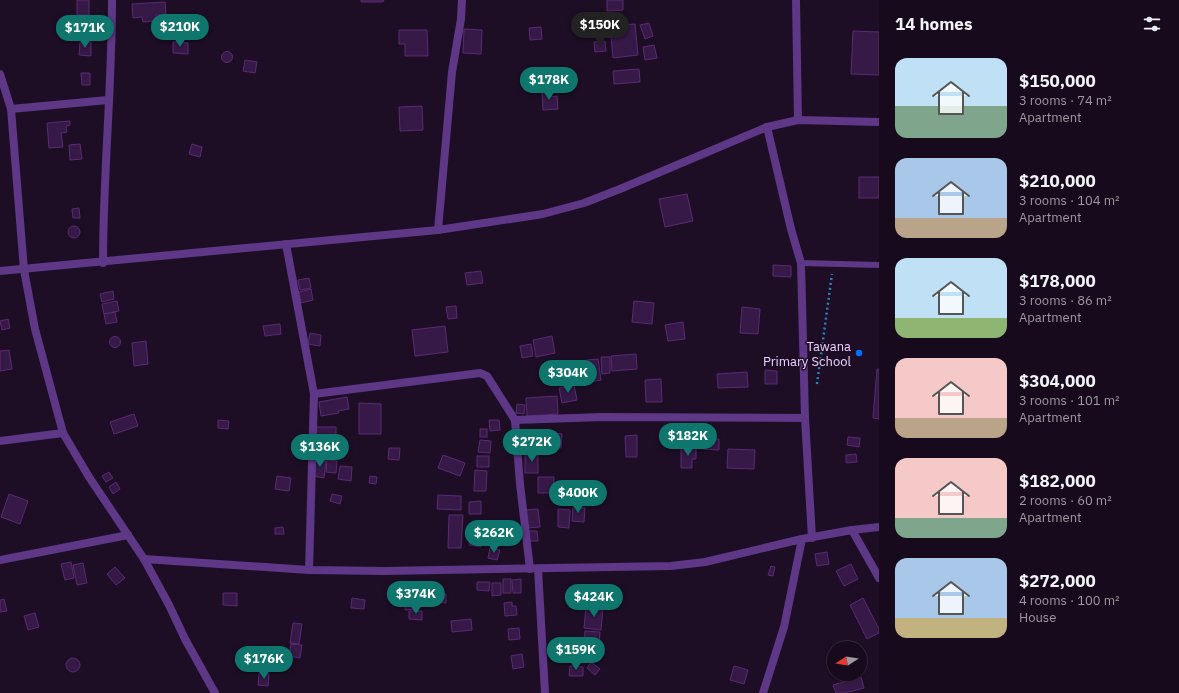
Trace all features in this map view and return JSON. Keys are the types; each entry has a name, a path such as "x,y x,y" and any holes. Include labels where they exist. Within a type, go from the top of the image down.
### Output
{"street":[{"path":"103,262 103,199 112,50 112,0"},
{"path":"438,230 452,72 461,19 462,0"},
{"path":"796,0 798,120"},
{"path":"0,74 11,109 24,270 34,322 63,432 89,477 144,560 216,693"},
{"path":"11,109 108,100"},
{"path":"0,271 24,270 438,230 543,214 584,203 767,127 798,120 879,122"},
{"path":"767,127 791,229 801,263 805,418 812,538"},
{"path":"286,244 314,394 310,570"},
{"path":"314,394 480,373 487,376 515,420 520,484 534,569 545,693"},
{"path":"515,420 603,417 805,418"},
{"path":"0,441 63,432"},
{"path":"144,560 310,570 420,571 671,566 705,562 802,539 879,527"},
{"path":"852,530 879,578"},
{"path":"0,560 128,535"},
{"path":"763,693 784,627 802,539"}],"lane":[{"path":"801,263 879,265"}],"path":[{"path":"817,388 834,264"}],"building":[{"path":"77,0 89,0 89,15 77,15"},
{"path":"361,0 384,0 383,2 361,2"},
{"path":"607,0 623,0 623,10 607,11"},
{"path":"165,2 166,14 156,15 156,21 143,22 142,17 133,18 132,4"},
{"path":"649,23 653,36 645,39 640,25"},
{"path":"635,24 638,55 613,58 610,26"},
{"path":"541,27 542,39 530,40 529,28"},
{"path":"464,29 482,30 481,54 463,53"},
{"path":"399,30 427,30 428,56 405,56 405,44 399,44"},
{"path":"853,31 879,32 879,75 851,74"},
{"path":"605,41 606,51 595,52 594,42"},
{"path":"80,42 91,42 91,56 79,55"},
{"path":"173,42 188,43 188,54 173,53"},
{"path":"654,45 657,58 645,60 643,47"},
{"path":"227,51 231,53 233,57 231,61 227,63 223,61 221,57 223,53"},
{"path":"245,60 257,62 255,73 243,71"},
{"path":"639,69 640,82 614,84 613,71"},
{"path":"81,73 90,73 90,85 82,85"},
{"path":"551,91 552,97 557,96 558,109 543,110 542,92"},
{"path":"422,106 423,130 400,131 399,107"},
{"path":"70,121 70,125 66,126 67,132 61,133 63,147 49,148 47,123"},
{"path":"80,144 82,159 70,160 69,145"},
{"path":"192,144 202,147 200,157 189,154"},
{"path":"859,177 879,177 879,198 859,198"},
{"path":"687,194 693,221 665,227 659,199"},
{"path":"79,208 80,218 73,218 72,209"},
{"path":"72,226 76,226 80,232 76,238 72,238 68,234 68,230"},
{"path":"773,265 791,266 791,277 773,276"},
{"path":"481,271 483,283 467,285 465,273"},
{"path":"309,278 311,288 300,290 298,280"},
{"path":"311,289 313,300 301,303 299,292"},
{"path":"113,291 114,299 102,302 100,294"},
{"path":"117,301 119,311 104,314 102,304"},
{"path":"634,301 654,303 652,324 632,322"},
{"path":"456,306 457,318 448,319 446,307"},
{"path":"742,307 760,309 758,334 740,333"},
{"path":"115,312 117,322 106,324 104,314"},
{"path":"8,319 10,328 2,330 0,321"},
{"path":"683,322 685,339 668,341 665,325"},
{"path":"280,324 281,334 265,336 263,326"},
{"path":"445,326 448,352 415,356 412,330"},
{"path":"310,333 321,335 320,346 308,344"},
{"path":"552,336 555,353 536,357 533,340"},
{"path":"113,337 117,337 119,338 119,346 113,347 110,344 110,340"},
{"path":"146,341 148,364 134,366 132,343"},
{"path":"531,344 533,356 522,358 520,346"},
{"path":"9,350 12,369 0,371 0,351"},
{"path":"636,354 637,369 612,371 611,356"},
{"path":"601,357 610,357 610,373 602,374"},
{"path":"598,359 601,380 590,382 587,360"},
{"path":"877,369 879,369 879,419 873,418"},
{"path":"765,370 777,371 777,384 765,384"},
{"path":"747,372 748,387 718,388 717,374"},
{"path":"661,379 662,402 646,402 645,380"},
{"path":"574,385 577,400 562,403 559,388"},
{"path":"557,396 558,414 527,416 526,398"},
{"path":"347,397 349,409 338,411 339,413 321,416 319,402"},
{"path":"359,403 381,404 381,434 359,434"},
{"path":"517,404 525,405 524,414 516,413"},
{"path":"134,414 138,426 114,434 110,422"},
{"path":"218,420 229,421 228,429 218,428"},
{"path":"489,420 499,420 500,430 490,431"},
{"path":"316,427 336,427 336,436 341,436 341,451 317,452"},
{"path":"480,429 487,429 487,437 480,437"},
{"path":"529,430 541,432 539,444 528,443"},
{"path":"543,432 549,433 548,443 542,443"},
{"path":"550,432 562,434 561,448 548,447"},
{"path":"637,435 637,457 626,457 625,436"},
{"path":"848,437 860,438 859,447 847,445"},
{"path":"703,438 719,439 719,450 703,449"},
{"path":"480,440 491,441 490,453 478,452"},
{"path":"681,447 696,447 696,459 692,459 692,468 681,468"},
{"path":"389,448 400,448 399,460 388,459"},
{"path":"728,449 755,450 754,469 727,468"},
{"path":"525,453 538,453 538,473 525,473"},
{"path":"856,454 857,462 846,463 846,455"},
{"path":"443,455 465,463 460,476 438,468"},
{"path":"477,456 489,456 489,467 477,467"},
{"path":"315,459 326,461 324,478 313,476"},
{"path":"327,460 337,461 336,473 326,472"},
{"path":"340,466 352,467 351,481 338,479"},
{"path":"475,470 487,471 486,491 474,491"},
{"path":"109,472 113,478 106,482 102,476"},
{"path":"277,476 291,478 289,491 275,489"},
{"path":"370,476 377,477 376,484 369,483"},
{"path":"538,477 554,477 553,493 538,493"},
{"path":"116,482 120,489 113,494 109,487"},
{"path":"9,494 28,501 20,524 1,517"},
{"path":"332,494 342,496 340,504 330,501"},
{"path":"438,495 461,496 461,510 437,509"},
{"path":"481,501 481,514 469,514 469,502"},
{"path":"573,507 585,508 584,522 572,521"},
{"path":"538,509 540,527 527,528 525,510"},
{"path":"558,509 570,510 569,528 558,527"},
{"path":"449,515 463,515 461,548 448,548"},
{"path":"283,527 284,534 275,534 275,528"},
{"path":"528,531 537,531 538,541 529,541"},
{"path":"470,534 482,535 481,547 469,545"},
{"path":"490,548 500,550 497,560 488,558"},
{"path":"827,552 829,564 817,566 815,554"},
{"path":"71,562 74,578 65,580 61,564"},
{"path":"83,563 87,583 77,585 73,565"},
{"path":"851,564 858,579 844,586 836,571"},
{"path":"771,566 775,567 773,576 768,575"},
{"path":"115,567 125,578 116,585 107,574"},
{"path":"503,579 511,579 511,593 503,593"},
{"path":"521,579 521,593 513,593 512,580"},
{"path":"477,582 490,582 489,591 477,590"},
{"path":"492,583 501,583 501,595 492,596"},
{"path":"223,593 237,593 237,606 223,605"},
{"path":"437,594 446,594 446,603 437,602"},
{"path":"352,598 365,600 364,609 351,608"},
{"path":"405,598 418,598 418,609 405,610"},
{"path":"863,598 879,629 879,633 867,639 850,605"},
{"path":"4,599 7,611 0,612 0,600"},
{"path":"512,602 512,606 516,606 517,615 505,616 504,603"},
{"path":"586,606 603,608 601,630 584,628"},
{"path":"409,611 422,611 422,620 409,619"},
{"path":"35,613 39,627 28,630 24,616"},
{"path":"471,619 472,630 452,632 451,621"},
{"path":"293,623 302,624 299,644 290,643"},
{"path":"519,628 520,639 509,640 508,629"},
{"path":"585,631 600,632 599,648 584,647"},
{"path":"291,644 302,645 300,658 289,656"},
{"path":"522,654 524,667 513,669 511,656"},
{"path":"73,658 78,660 80,665 78,670 73,672 68,670 66,665 68,660"},
{"path":"591,662 600,669 595,675 587,668"},
{"path":"570,666 583,667 583,676 569,676"},
{"path":"734,666 748,670 744,684 730,680"},
{"path":"259,673 269,674 268,686 258,685"},
{"path":"847,681 862,681 864,688 845,693 836,693 833,685"}],"place":[{"name":"Tawana Primary School","path":"859,353"}]}
